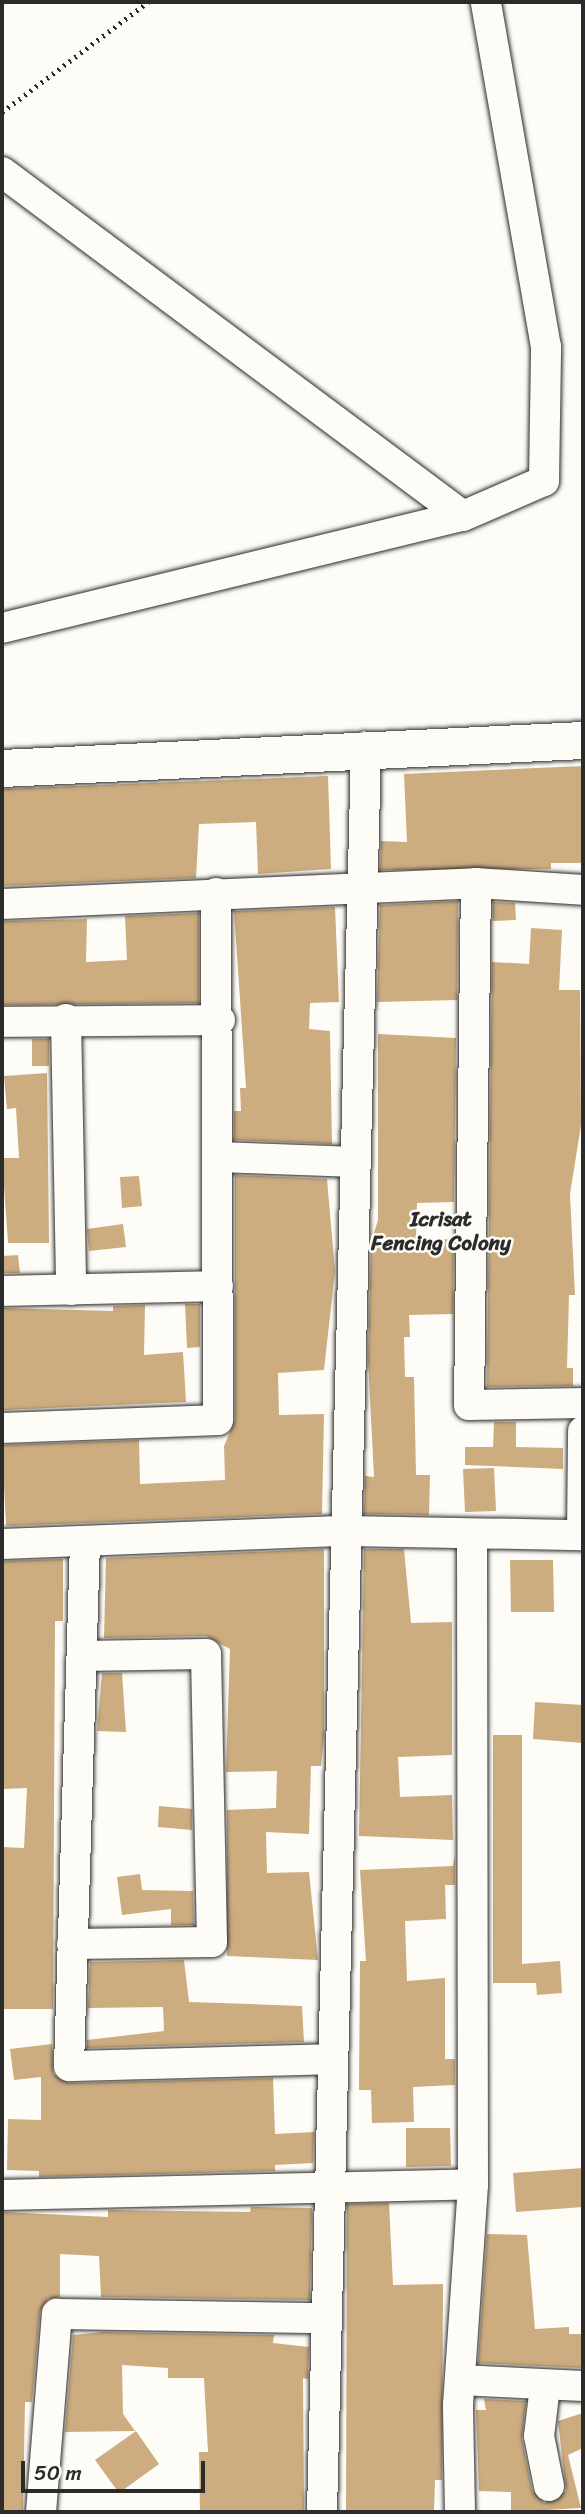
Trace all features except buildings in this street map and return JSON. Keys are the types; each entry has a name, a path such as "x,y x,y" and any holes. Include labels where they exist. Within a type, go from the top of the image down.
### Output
{"street":[{"path":"2,628 463,516 544,481 546,347 486,2"},
{"path":"2,172 463,516"},
{"path":"2,768 366,747 583,740"},
{"path":"322,2512 366,747"},
{"path":"476,883 469,1405 583,1403"},
{"path":"2,904 476,883 583,890"},
{"path":"2,1428 218,1420 220,1020 216,893"},
{"path":"2,1022 66,1019 220,1020"},
{"path":"66,1019 71,1290"},
{"path":"219,1157 355,1162"},
{"path":"2,1291 218,1286"},
{"path":"2,1545 346,1531 583,1535 583,1432"},
{"path":"460,2512 460,2380 473,2184 472,1534"},
{"path":"85,1542 69,2066 333,2059"},
{"path":"72,1944 212,1942 206,1654 82,1656"},
{"path":"2,2195 473,2184"},
{"path":"41,2512 57,2314 326,2319"},
{"path":"460,2380 583,2386"},
{"path":"545,2386 539,2436 549,2486"}],"path":[{"path":"2,113 148,2"}],"district":[{"name":"Icrisat Fencing Colony","path":"441,1231"}]}
